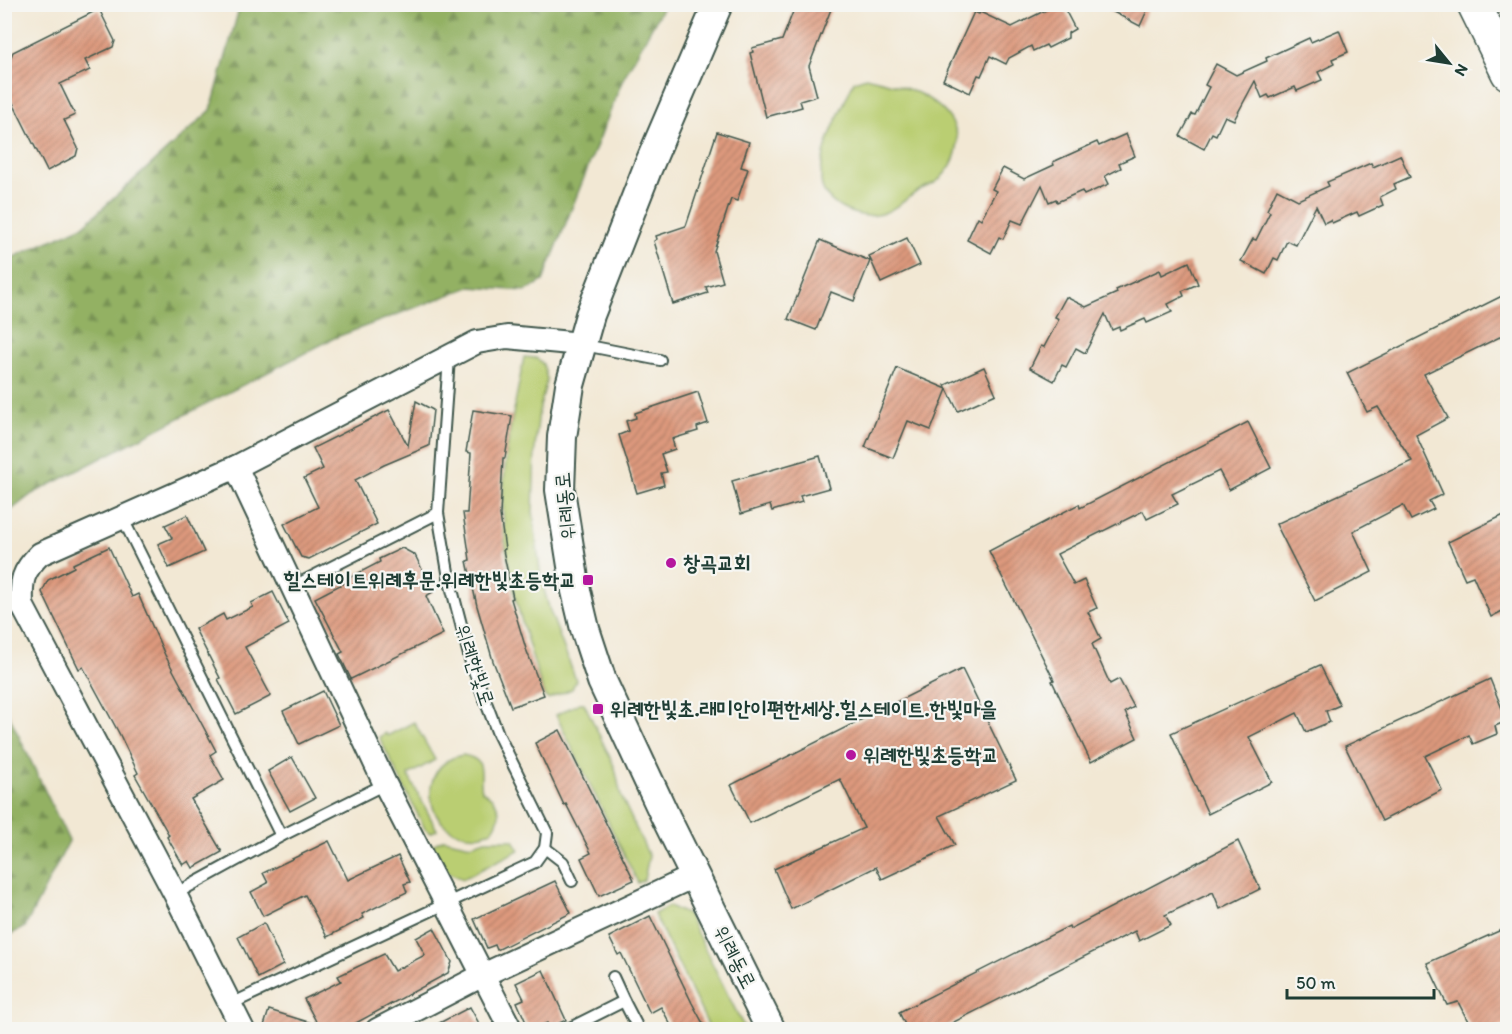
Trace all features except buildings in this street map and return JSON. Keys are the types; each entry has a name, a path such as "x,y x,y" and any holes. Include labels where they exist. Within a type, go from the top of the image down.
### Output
{"main road":[{"path":"1474,4 1508,73"}],"street":[{"name":"위례동로","path":"718,4 648,167 593,306 570,385 562,437 560,490 576,591 585,629 602,681 694,876 771,1029"},
{"path":"243,1029 175,894 22,605 21,583 27,567 40,554 236,467 477,342 507,337 581,344"},
{"path":"236,467 385,783 511,1029"},
{"path":"377,1029 483,975 694,876"}],"lane":[{"path":"581,344 660,360"},
{"name":"위례한빛로","path":"449,357 438,513 449,578 471,663 498,734 547,833 545,848"},
{"path":"292,587 438,513"},
{"path":"122,517 281,836"},
{"path":"175,894 385,783"},
{"path":"231,1004 534,862 545,848 563,862 572,881"},
{"path":"614,977 639,1029"},
{"path":"566,1029 624,1001"}],"green space":[{"path":"240,5 664,5 623,79 543,281 526,291 470,287 334,338 32,494 5,515 5,261 83,226 211,110"},
{"path":"866,77 909,89 932,101 953,124 957,143 956,154 951,165 938,180 892,210 872,216 853,213 835,204 823,189 821,180 824,155 838,117 854,81"},
{"path":"524,357 536,358 543,364 547,379 539,411 535,447 533,513 541,579 550,611 576,680 572,689 548,699 545,697 517,603 504,531 505,468"},
{"path":"579,703 584,703 615,768 621,796 649,856 644,880 638,883 556,715"},
{"path":"5,707 69,841 25,927 5,937"},
{"path":"414,722 435,760 408,775 437,830 430,833 425,829 379,737 386,733 387,736"},
{"path":"463,755 471,757 479,764 482,791 493,799 498,808 496,825 492,831 483,835 463,834 447,827 437,815 431,801 431,786 436,772 447,761"},
{"path":"444,839 471,845 485,840 513,840 519,850 463,879 444,871 430,846"},
{"path":"669,906 688,915 745,1029 710,1029 654,914"}],"place":[{"name":"창곡교회","path":"671,563"},
{"name":"힐스테이트위례후문.위례한빛초등학교","path":"588,580"},
{"name":"위례한빛초.래미안이편한세상.힐스테이트.한빛마을","path":"598,709"},
{"name":"위례한빛초등학교","path":"851,755"}]}
